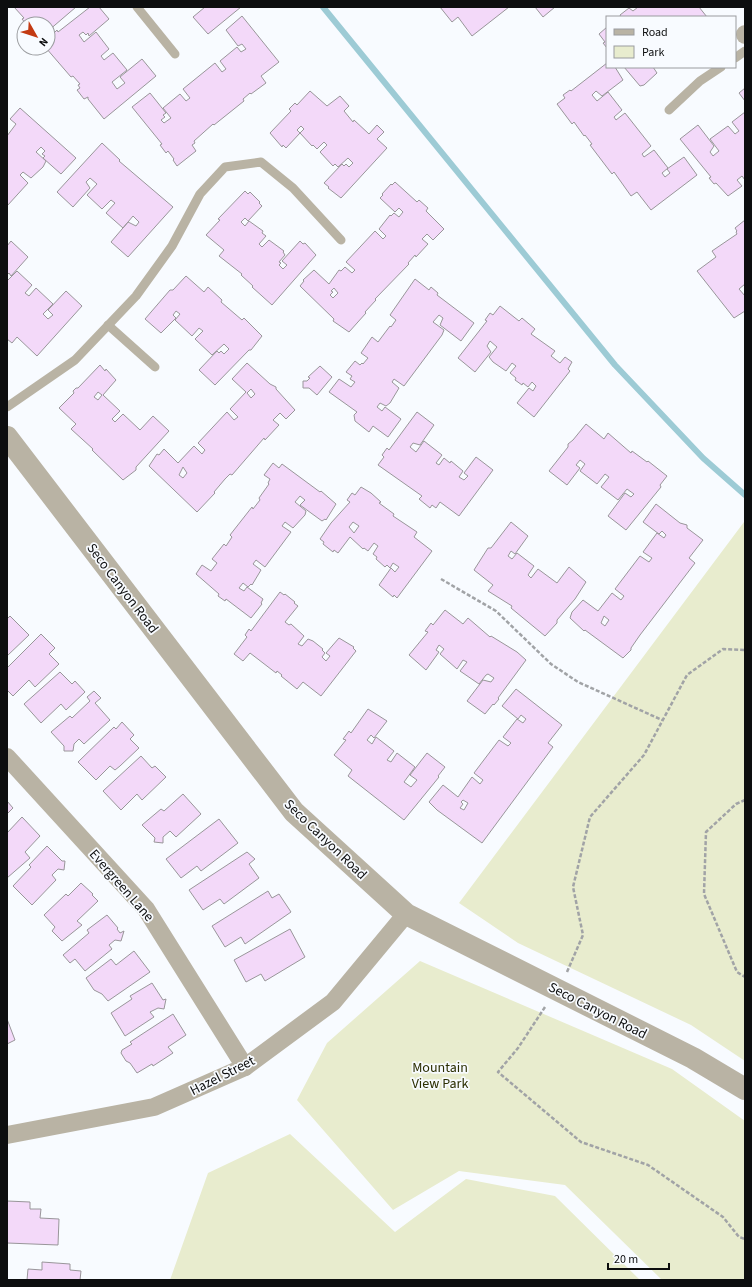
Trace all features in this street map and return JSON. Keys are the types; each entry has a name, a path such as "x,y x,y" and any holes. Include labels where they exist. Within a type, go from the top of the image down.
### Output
{"street":[{"name":"Seco Canyon Road","path":"7,437 294,812 406,914 693,1058 745,1089"},
{"name":"Evergreen Lane","path":"7,757 146,909 245,1067"},
{"name":"Hazel Street","path":"7,1135 154,1107 245,1067 333,1002 406,914"}],"lane":[{"path":"136,7 175,54"},
{"path":"736,57 745,51"},
{"path":"669,110 700,82 720,68"},
{"path":"7,407 75,360 136,296 172,246 200,194 225,167 260,162 293,188 341,240"},
{"path":"108,325 155,367"}],"path":[{"path":"441,579 496,610 551,664 578,682 662,720"},
{"path":"745,650 723,649 687,675 644,755 590,817 573,887 583,935 567,972 557,989 518,1048 498,1072 581,1142 648,1165 723,1217 739,1237 745,1239"},
{"path":"745,800 736,804 706,832 704,894 737,972 745,977"}],"green space":[{"path":"744,522 745,1061 691,1025 518,943 459,903"},
{"name":"Mountain View Park","path":"420,961 672,1069 745,1121 745,1280 662,1280 565,1185 459,1171 393,1210 297,1100 327,1043"},
{"path":"290,1134 395,1232 466,1179 555,1196 640,1280 170,1280 208,1173"}],"building":[{"path":"14,7 76,7 56,24 56,16 22,16"},
{"path":"90,7 99,7 109,19 89,36 88,33 86,35 83,32 79,35 84,42 96,32 109,49 101,56 104,60 113,53 127,70 112,82 117,89 125,83 120,77 142,59 156,76 104,119 88,97 84,99 77,90 80,88 78,85 80,84 73,76 71,77 53,56 56,56 57,30 58,32"},
{"path":"205,7 241,7 208,34 193,17"},
{"path":"440,7 509,7 472,36 458,17 452,22"},
{"path":"535,7 555,7 543,17"},
{"path":"638,7 699,7 706,16 620,15 629,8 633,11"},
{"path":"242,16 279,62 261,76 266,83 251,94 250,93 243,99 244,101 214,125 213,124 194,141 195,143 192,145 196,151 177,166 168,151 166,153 160,145 162,144 132,107 150,93 166,113 163,115 165,117 161,120 164,123 171,118 163,108 180,94 186,101 190,98 183,89 215,63 222,72 226,69 220,61 237,47 241,52 246,49 242,44 238,46 226,30"},
{"path":"606,28 606,47 603,43 605,42 599,34"},
{"path":"606,64 606,68 616,68 623,80 602,96 596,91 592,95 597,101 608,92 622,110 614,117 616,120 625,113 651,146 642,154 644,157 654,150 668,168 662,173 665,177 670,173 667,169 684,157 697,175 651,210 637,192 631,196 614,172 612,174 590,145 592,144 585,135 584,136 574,122 572,124 557,104 565,98 563,95 570,90 571,91"},
{"path":"625,68 654,68 657,73 644,85 640,86"},
{"path":"745,88 745,101 739,93"},
{"path":"310,91 327,106 340,96 349,106 344,111 353,122 354,120 369,134 377,125 384,132 377,139 387,148 341,198 324,183 342,164 344,166 346,164 349,167 353,163 348,158 338,167 335,164 333,166 320,152 327,145 324,142 317,149 313,145 312,146 300,133 286,148 283,145 282,147 270,133 291,111 289,109 295,103 297,105","holes":["301,126 304,129 300,133 297,130"]},
{"path":"20,108 76,158 61,174 43,158 45,156 42,154 45,151 41,147 36,152 46,161 43,167 31,178 23,172 20,175 28,183 7,206 7,136 16,124 10,119"},
{"path":"745,112 745,180 742,176 737,180 742,186 728,196 716,183 714,184 709,178 711,177 680,139 698,125 714,146 710,152 713,156 719,151 710,139 728,126 735,134 739,131 732,122"},
{"path":"102,143 120,160 119,161 173,207 128,257 111,242 123,228 106,213 115,203 111,200 102,209 87,195 97,184 90,178 86,182 90,188 73,207 57,192","holes":["133,216 139,222 136,226 128,222"]},
{"path":"395,182 417,202 419,200 428,208 426,211 444,229 433,240 427,234 422,239 428,244 416,257 415,255 408,263 409,264 375,299 376,300 365,312 366,313 349,332 333,321 334,319 300,286 304,281 303,280 314,270 329,284 339,270 341,271 345,267 352,273 355,270 346,262 375,231 383,239 386,236 379,229 390,215 391,216 394,213 399,217 403,212 399,208 395,212 380,198 391,184 392,185","holes":["334,288 338,293 333,298 330,295"]},
{"path":"245,191 248,194 250,192 262,206 248,221 245,218 241,222 245,226 249,221 263,231 262,233 266,236 259,244 262,247 269,240 284,251 283,252 285,255 279,262 281,263 279,265 283,269 287,265 282,261 300,241 303,244 305,243 316,255 272,305 252,287 253,286 241,275 242,274 219,256 224,250 206,235 220,220 218,219"},
{"path":"745,220 745,284 739,289 745,296 745,311 734,318 697,271 716,257 712,251 737,234 735,228"},
{"path":"11,241 28,257 11,276 9,273 7,275 7,246"},
{"path":"17,271 32,285 25,293 29,296 36,288 53,304 43,314 48,319 53,315 48,310 66,291 82,306 37,356 17,337 12,343 7,339 7,281"},
{"path":"186,276 204,292 208,287 222,300 221,302 242,320 244,318 262,336 251,350 249,350 215,385 199,370 217,351 219,353 221,351 224,354 229,349 224,344 212,355 195,339 203,331 199,328 192,336 175,320 180,314 176,311 173,315 176,318 161,333 145,319 170,290 173,290"},
{"path":"415,279 429,290 431,287 438,293 437,295 474,323 461,341 440,325 443,318 439,315 433,322 444,330 442,335 404,386 394,379 392,382 399,388 390,403 386,406 380,403 377,407 382,411 385,407 401,419 388,437 373,426 369,432 355,421 354,415 357,412 329,392 339,379 351,387 355,382 350,379 352,376 346,372 355,361 360,365 362,363 363,364 368,358 361,353 372,337 378,342 390,326 391,327 396,320 390,315"},
{"path":"500,306 519,321 522,318 535,329 531,334 555,351 551,356 560,363 565,357 572,362 568,369 570,371 534,417 517,403 529,388 533,391 536,386 532,382 528,387 515,380 516,378 510,373 516,366 512,363 506,371 493,362 489,357 497,347 490,341 487,346 491,352 475,372 458,358 487,321 485,320 490,313 493,315"},
{"path":"247,363 270,384 276,387 276,389 295,410 286,419 280,413 273,420 279,425 265,440 264,438 232,475 230,474 225,479 214,492 215,493 197,512 149,466 157,454 159,455 164,449 178,463 194,446 202,454 205,450 198,443 227,412 234,420 238,417 230,409 246,392 232,379","holes":["251,389 255,394 251,398 247,393","183,467 187,473 183,478 179,475"]},
{"path":"100,365 116,380 103,395 120,411 112,419 115,422 123,414 140,430 153,416 169,431 136,467 136,470 123,480 71,429 76,424 59,408 74,393 73,391 78,388","holes":["98,392 102,395 98,400 94,397"]},
{"path":"320,366 332,377 317,395 309,388 303,388 303,381 307,381 310,378 308,377"},
{"path":"417,412 434,425 420,445 413,443 410,447 416,452 424,441 442,455 436,463 439,465 444,458 450,463 451,461 463,471 459,477 464,480 468,476 464,473 476,457 493,470 459,516 440,502 436,508 432,505 430,508 419,499 422,496 378,465 384,457 382,455 387,448 389,450"},
{"path":"586,424 604,439 608,433 631,453 632,451 647,462 648,461 667,476 660,485 661,487 626,530 608,516 625,493 631,497 634,494 627,489 618,500 601,487 609,477 605,474 597,484 580,471 585,464 580,460 576,465 580,468 567,485 549,471 568,447 568,444"},
{"path":"273,463 279,468 282,464 320,492 321,491 336,504 326,520 325,519 322,521 300,505 305,500 300,496 295,502 306,511 305,515 293,528 285,522 282,526 291,532 265,567 256,560 253,564 261,570 252,585 251,584 248,587 243,583 239,588 244,591 247,587 263,599 262,604 251,618 226,599 225,601 218,596 219,594 196,574 202,565 211,571 217,563 212,559 224,544 226,546 232,537 230,535 252,507 253,509 260,500 259,498 269,484 270,479 264,475"},
{"path":"361,487 371,493 381,502 379,503 394,514 393,516 417,532 414,537 432,551 397,598 394,595 393,597 379,585 391,568 395,572 399,567 393,563 390,568 387,565 385,567 376,559 377,557 373,554 378,546 374,543 368,551 364,548 363,549 350,537 338,553 334,550 333,552 323,544 324,542 320,539 331,523 350,502 347,500 352,493 355,495","holes":["353,522 359,526 354,533 349,527"]},
{"path":"656,504 680,523 687,525 687,528 703,540 689,558 695,563 640,635 631,650 623,658 585,630 584,631 570,618 572,612 583,600 598,611 612,593 621,600 624,596 615,589 640,556 649,562 652,558 643,552 657,533 664,538 666,535 662,531 659,534 643,522","holes":["604,616 609,620 605,626 601,623"]},
{"path":"511,522 528,536 515,554 511,551 508,556 512,559 517,553 534,566 528,575 531,578 538,569 557,583 569,567 586,582 575,599 557,620 557,623 545,636 511,608 512,606 488,591 493,585 474,570 488,548 491,548"},
{"path":"280,592 284,595 285,594 298,606 285,622 289,625 291,624 304,636 298,644 302,646 308,639 313,641 323,649 322,650 325,653 322,657 326,661 330,656 326,653 339,638 354,647 353,648 356,651 321,696 303,682 297,689 277,671 276,673 250,653 243,661 234,654 247,637 245,635 249,629 251,631"},
{"path":"445,610 463,624 468,618 490,637 491,636 517,652 526,660 498,698 499,699 485,714 467,701 483,680 491,682 494,678 488,674 479,684 460,671 467,662 463,660 457,669 440,654 444,649 439,645 436,650 439,652 426,670 409,655 428,632 425,631 431,623 433,625"},
{"path":"10,616 29,635 7,656 7,619"},
{"path":"41,634 55,648 49,654 59,664 35,687 29,680 13,696 7,690 7,668"},
{"path":"60,672 72,684 75,681 85,692 66,710 61,704 41,723 24,704"},
{"path":"516,689 562,725 548,743 553,747 482,843 437,810 429,802 443,785 458,797 472,777 480,784 483,780 474,773 499,740 508,746 511,743 503,737 517,719 523,723 526,719 521,715 518,719 502,706","holes":["463,800 468,803 464,810 460,808 463,804 461,802"]},
{"path":"94,691 101,698 95,703 110,720 84,744 79,739 74,744 73,751 64,751 64,746 51,732 70,716 72,718 90,701 87,697"},
{"path":"368,709 387,721 374,738 371,735 367,740 372,744 376,737 394,751 387,760 391,762 397,753 415,767 404,782 411,787 417,780 410,775 427,753 445,767 438,776 439,777 404,820 348,776 352,770 334,755 346,740 343,739 349,731 351,733"},
{"path":"122,722 134,735 130,739 139,748 115,770 110,766 96,780 78,762 114,727 116,729"},
{"path":"141,756 152,768 155,766 166,777 142,800 137,794 121,810 103,791"},
{"path":"183,794 201,814 176,837 170,831 163,837 163,843 154,842 155,838 142,825 161,809 164,811"},
{"path":"7,801 13,808 7,814"},
{"path":"22,817 40,836 25,852 30,858 7,878 7,833"},
{"path":"219,819 238,843 201,871 197,866 181,878 166,859"},
{"path":"47,846 62,861 65,861 64,870 58,869 52,875 56,880 32,905 13,886 31,867 29,865"},
{"path":"247,852 255,859 249,864 259,878 224,904 220,899 203,910 189,890"},
{"path":"81,883 98,901 77,921 82,925 62,941 52,931 55,927 44,915 66,894 68,896"},
{"path":"268,891 272,898 279,894 291,912 245,944 241,937 225,947 212,926"},
{"path":"107,915 118,928 117,929 120,933 124,931 121,941 115,940 109,945 112,949 85,971 75,959 70,963 63,955 89,933 87,930"},
{"path":"290,929 305,957 265,981 261,974 246,982 234,960"},
{"path":"134,951 150,972 108,1001 102,994 94,990 86,978 111,959 116,965"},
{"path":"152,983 163,1000 166,999 164,1009 158,1008 150,1012 154,1017 125,1036 111,1013 132,999 130,996"},
{"path":"173,1014 186,1035 168,1047 173,1053 153,1066 152,1064 137,1073 130,1063 126,1061 121,1053 122,1050 132,1044 130,1042"},
{"path":"7,1019 15,1040 7,1044"},
{"path":"7,1201 30,1202 30,1209 41,1209 40,1218 59,1219 58,1245 7,1243"},
{"path":"42,1262 70,1264 70,1270 81,1271 80,1280 27,1280 28,1269 42,1270"}],"waterway":[{"path":"323,7 615,365 703,458 745,495"}]}
